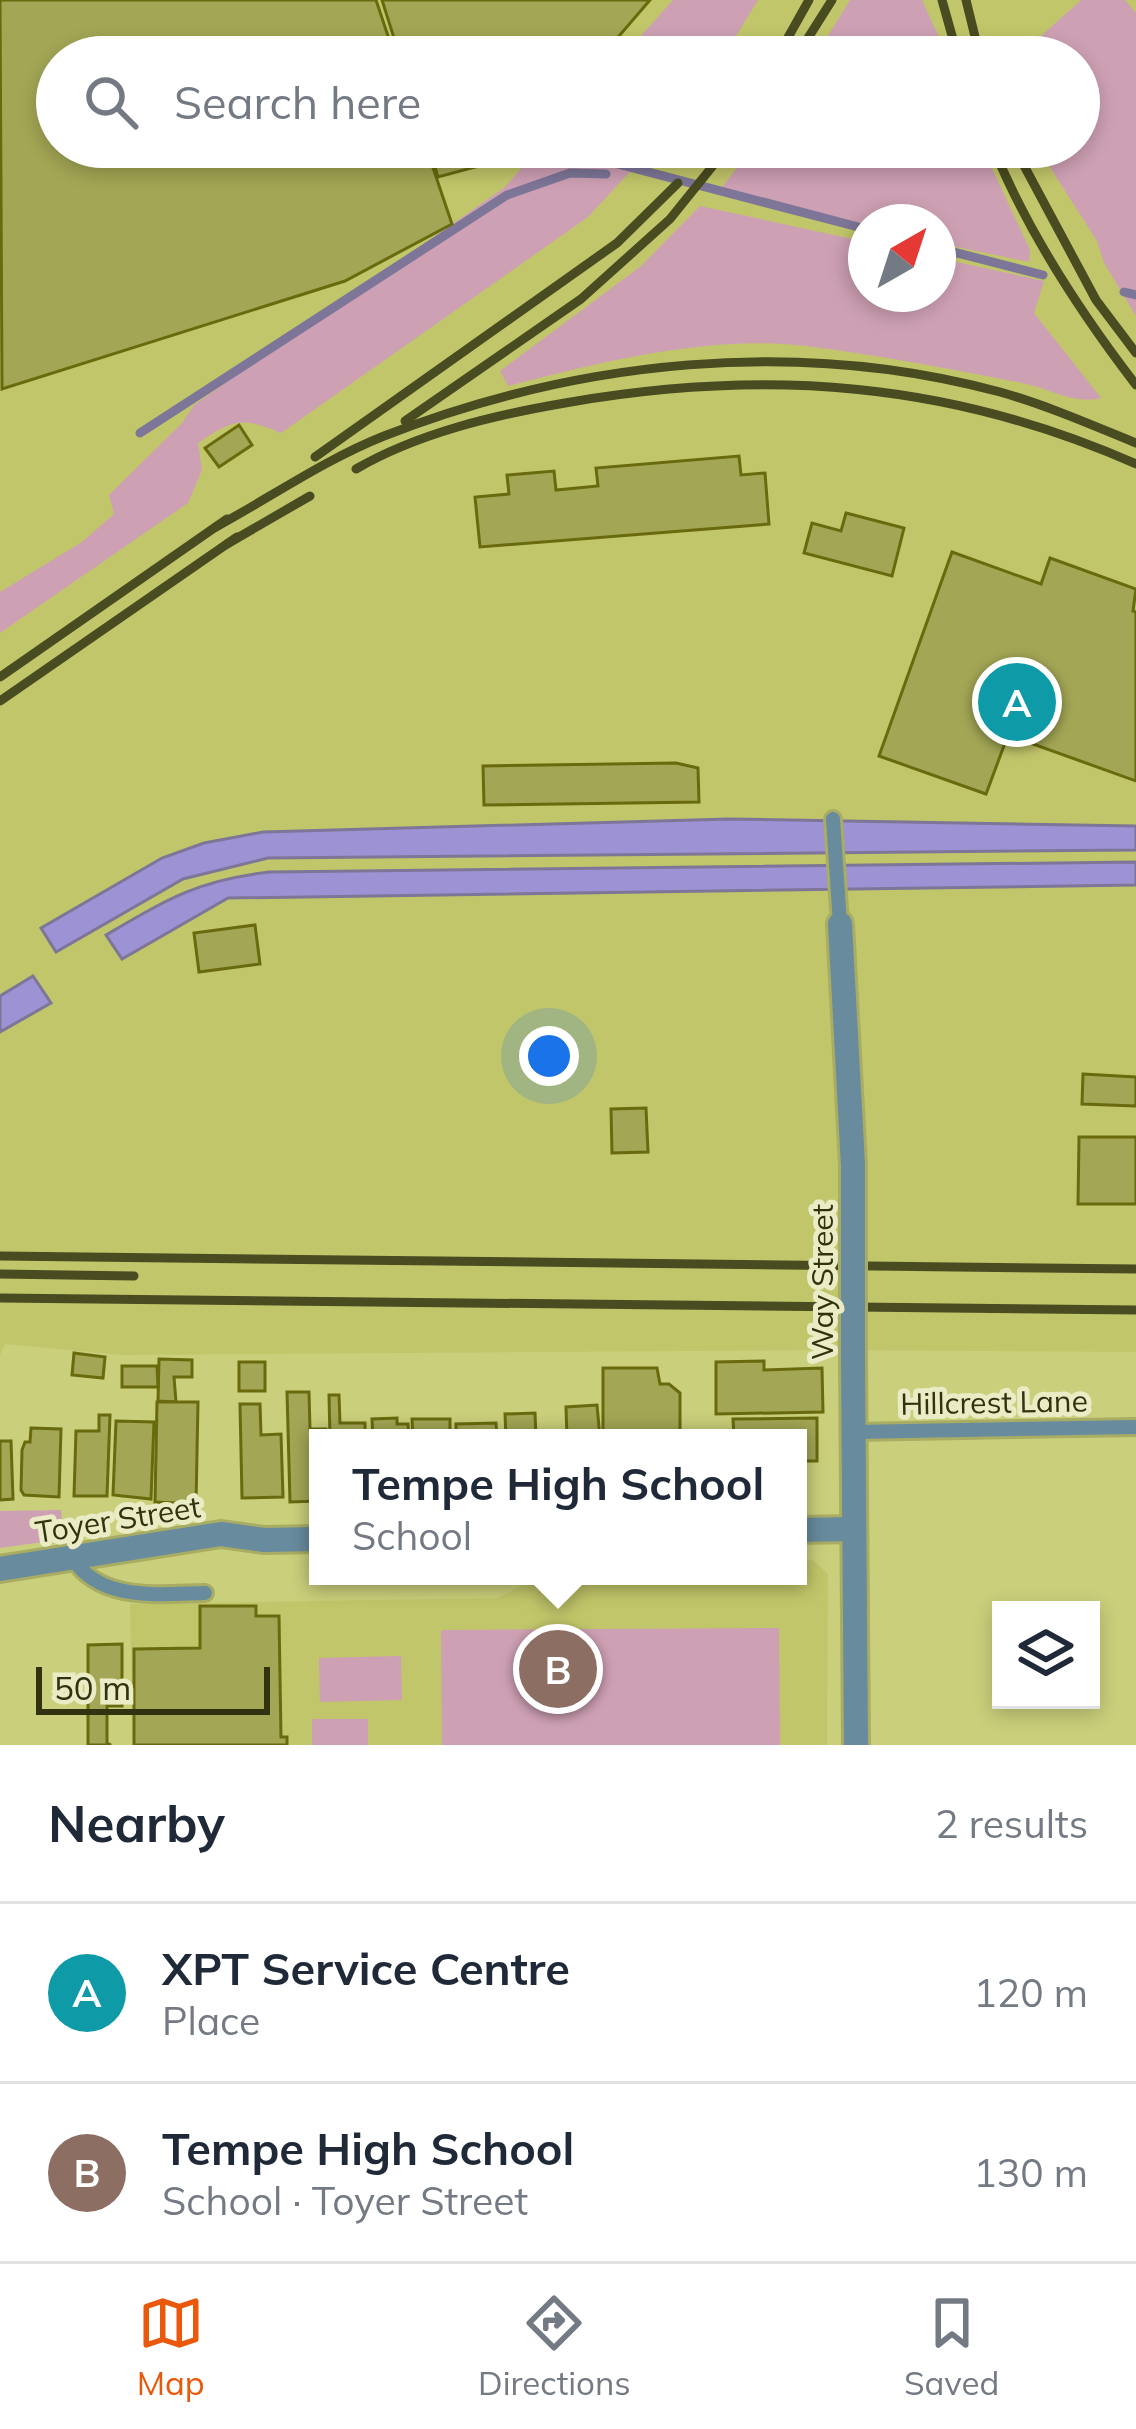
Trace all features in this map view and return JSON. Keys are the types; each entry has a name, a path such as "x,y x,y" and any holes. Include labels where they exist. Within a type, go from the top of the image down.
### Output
{"street":[{"name":"Way Street","path":"839,924 853,1165 856,1745"},
{"path":"807,1529 854,1528"},
{"name":"Toyer Street","path":"0,1569 221,1534 309,1539"}],"lane":[{"name":"Way Street","path":"833,819 839,924"},
{"name":"Hillcrest Lane","path":"853,1432 1136,1427"},
{"path":"72,1558 85,1578 131,1594 205,1593"}],"shaded area":[{"path":"0,0 1136,0 1136,1352 122,1355 5,1344 0,1355"},
{"path":"673,0 758,0 736,36 641,36"},
{"path":"850,0 922,0 938,36 828,36"},
{"path":"1081,0 1125,0 1136,13 1136,316 1104,263 1097,241 1050,168 1100,168 1100,36 1041,36"},
{"path":"522,168 634,168 588,217 281,433 238,423 198,443 202,470 188,503 0,633 0,592 82,542 114,514 109,495 182,423 194,405 505,187"},
{"path":"737,168 992,168 1030,250 1029,262 956,247 956,204 848,204 848,224 719,191"},
{"path":"700,206 848,238 848,312 956,312 956,262 1044,281 1034,313 1101,398 1081,399 914,363 770,343 656,352 508,386 500,371 641,266"},
{"path":"729,819 1136,826 1136,850 268,858 183,879 56,952 41,928 162,858 204,843 263,832"},
{"path":"1136,862 1136,885 228,898 122,959 106,935 183,893 269,872"},
{"path":"33,976 51,1003 0,1032 0,996"},
{"path":"61,1510 64,1539 0,1548 0,1511"},
{"path":"807,1560 813,1560 828,1574 827,1745 133,1745 130,1604 498,1598 522,1585 807,1585"},
{"path":"779,1628 780,1745 442,1745 441,1630"},
{"path":"401,1656 402,1700 320,1702 319,1658"},
{"path":"312,1719 368,1719 368,1745 312,1745"}],"building":[{"path":"0,0 376,0 388,36 36,36 36,168 433,168 452,224 345,281 2,389"},
{"path":"382,0 650,0 619,36 393,36"},
{"path":"435,168 471,168 438,177"},
{"path":"239,425 252,445 219,467 205,448"},
{"path":"739,456 741,475 765,473 769,524 480,547 475,497 509,494 507,475 554,471 556,490 598,486 596,468"},
{"path":"846,513 904,528 892,576 804,553 812,523 841,531"},
{"path":"952,552 1041,584 1050,558 1136,589 1136,781 1008,735 986,794 879,756"},
{"path":"676,763 698,768 699,802 484,805 483,766"},
{"path":"255,925 260,964 199,972 194,933"},
{"path":"1083,1074 1136,1077 1136,1106 1082,1104"},
{"path":"646,1108 648,1152 612,1153 611,1109"},
{"path":"1079,1137 1136,1137 1136,1204 1078,1204"},
{"path":"74,1353 105,1357 103,1378 72,1375"},
{"path":"159,1359 192,1360 192,1377 174,1377 176,1402 158,1401"},
{"path":"764,1361 764,1370 822,1368 823,1412 716,1414 716,1362"},
{"path":"239,1362 265,1362 265,1391 239,1391"},
{"path":"122,1366 157,1366 158,1387 122,1387"},
{"path":"603,1368 657,1368 660,1384 669,1384 680,1393 680,1429 603,1429"},
{"path":"287,1392 309,1392 309,1501 290,1502"},
{"path":"329,1395 339,1395 340,1423 365,1423 365,1429 330,1429"},
{"path":"157,1402 198,1402 196,1504 155,1502"},
{"path":"240,1404 260,1404 261,1435 281,1434 283,1497 242,1498"},
{"path":"597,1405 599,1429 567,1429 566,1407"},
{"path":"535,1413 536,1429 506,1429 505,1414"},
{"path":"99,1415 110,1415 107,1496 74,1496 76,1431 99,1431"},
{"path":"397,1418 397,1424 408,1424 408,1429 373,1429 372,1419"},
{"path":"817,1418 817,1461 807,1461 807,1429 734,1429 733,1419"},
{"path":"412,1419 450,1419 450,1429 413,1429"},
{"path":"116,1421 154,1422 151,1499 113,1495"},
{"path":"496,1423 496,1429 456,1429 456,1424"},
{"path":"31,1428 61,1429 59,1497 24,1495 21,1490 22,1450 30,1442"},
{"path":"0,1441 11,1441 13,1499 0,1500"},
{"path":"200,1606 256,1606 256,1616 279,1616 281,1737 287,1737 287,1745 134,1745 134,1649 200,1648"},
{"path":"122,1644 122,1706 107,1706 107,1743 111,1745 88,1745 88,1645"}],"waterway":[{"path":"633,168 848,224"},
{"path":"140,433 507,195 570,173 606,174"},
{"path":"956,253 1043,275"},
{"path":"1124,292 1136,295"}],"railway":[{"path":"789,36 809,0"},
{"path":"809,36 832,0"},
{"path":"942,0 952,36"},
{"path":"966,0 975,36"},
{"path":"405,421 581,299 670,219 711,168"},
{"path":"1003,168 1057,271 1136,385"},
{"path":"1025,168 1096,300 1136,353"},
{"path":"315,457 617,243 678,183"},
{"path":"216,527 362,445 458,410 534,389 689,365 845,365 923,375 1017,397 1136,443"},
{"path":"356,469 431,435 538,408 639,392 784,385 926,399 1066,436 1136,464"},
{"path":"227,544 310,496"},
{"path":"0,677 227,519"},
{"path":"0,701 237,537"},
{"path":"0,1256 1136,1269"},
{"path":"0,1274 134,1276"},
{"path":"0,1298 1136,1310"}],"place":[{"name":"XPT Service Centre","path":"1017,702"},
{"name":"Tempe High School","path":"558,1669"}]}
